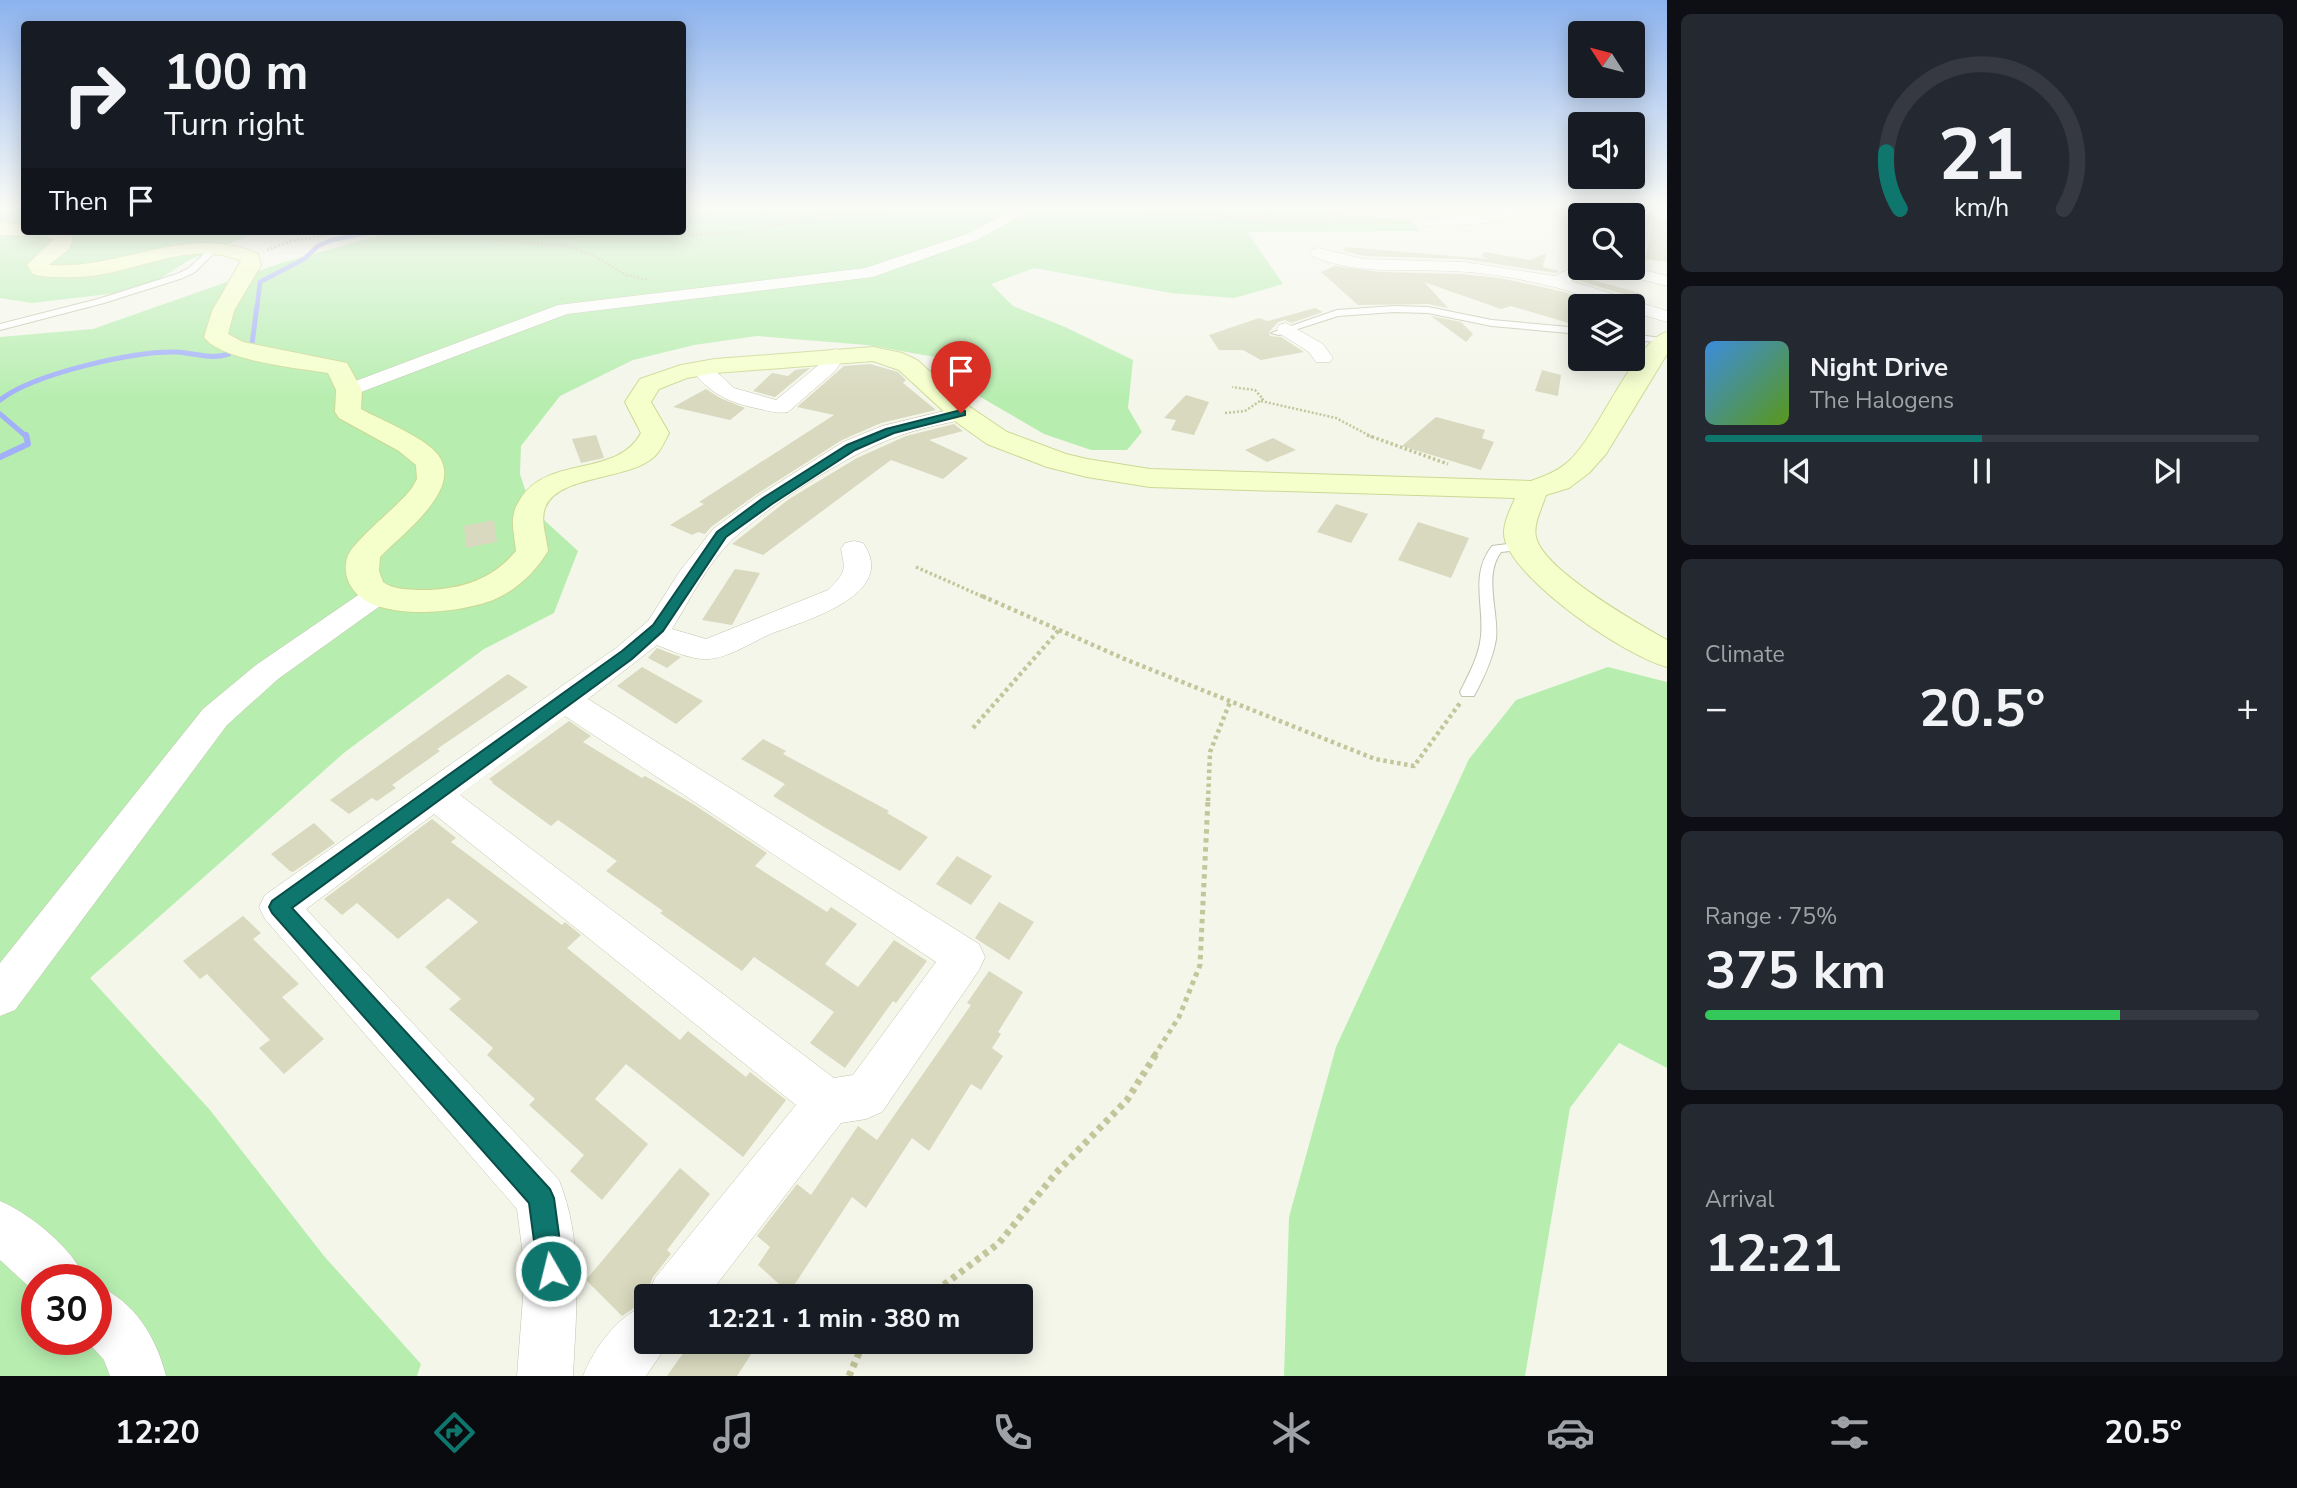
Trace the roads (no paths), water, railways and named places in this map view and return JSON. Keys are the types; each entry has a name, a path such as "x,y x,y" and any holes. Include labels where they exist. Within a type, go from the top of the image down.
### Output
{"street":[{"path":"40,269 58,272 91,269"},
{"path":"248,269 223,311 216,337 221,342 252,352 338,368 349,390 348,412 405,442 426,458 432,469 431,485 422,499 364,555 361,565 366,585 377,595 407,600 465,596 482,592 511,575 532,551 529,509 535,500 562,480 626,462 643,452 650,446 655,433 638,402 645,389 657,379 701,368 836,355 873,354 899,360 937,389 961,413 997,438 1057,461 1121,475 1364,486 1533,490 1571,474 1584,462 1615,421 1666,332 1580,280"},
{"path":"349,390 564,309 875,269"},
{"path":"1481,269 1526,276 1534,269"},
{"path":"1542,269 1568,274"},
{"path":"1645,276 1667,281"},
{"path":"1281,331 1316,348 1323,358"},
{"path":"701,368 710,381 729,396 780,407 828,367 836,355"},
{"path":"545,1376 551,1271 541,1198 279,907 566,701 653,633 722,535 767,501 851,447 890,431 961,413"},
{"path":"1533,490 1521,525 1520,540 1529,557 1549,578 1614,625 1667,655"},
{"path":"653,633 685,645 708,649 838,596 856,578 859,568 855,549"},
{"path":"0,996 215,717 267,673 377,595"},
{"path":"566,701 964,957 866,1096 828,1102 684,1284"},
{"path":"433,794 828,1102"},
{"path":"0,1226 42,1264"},
{"path":"112,1326 136,1363 138,1376"},
{"path":"611,1376 634,1347"}],"lane":[{"path":"0,327 100,301 180,276 193,269"},
{"path":"1281,331 1337,313 1404,309 1428,310 1507,325 1568,330"},
{"path":"1645,335 1666,332"},
{"path":"1468,692 1481,665 1489,638 1486,564 1497,549 1523,546"}],"waterway":[{"path":"257,308 260,282 284,269"},
{"path":"252,344 257,306"},
{"path":"0,400 35,381 110,360 176,352 209,356 229,354"},
{"path":"0,414 26,436"},
{"path":"0,457 28,444 26,436"}]}
